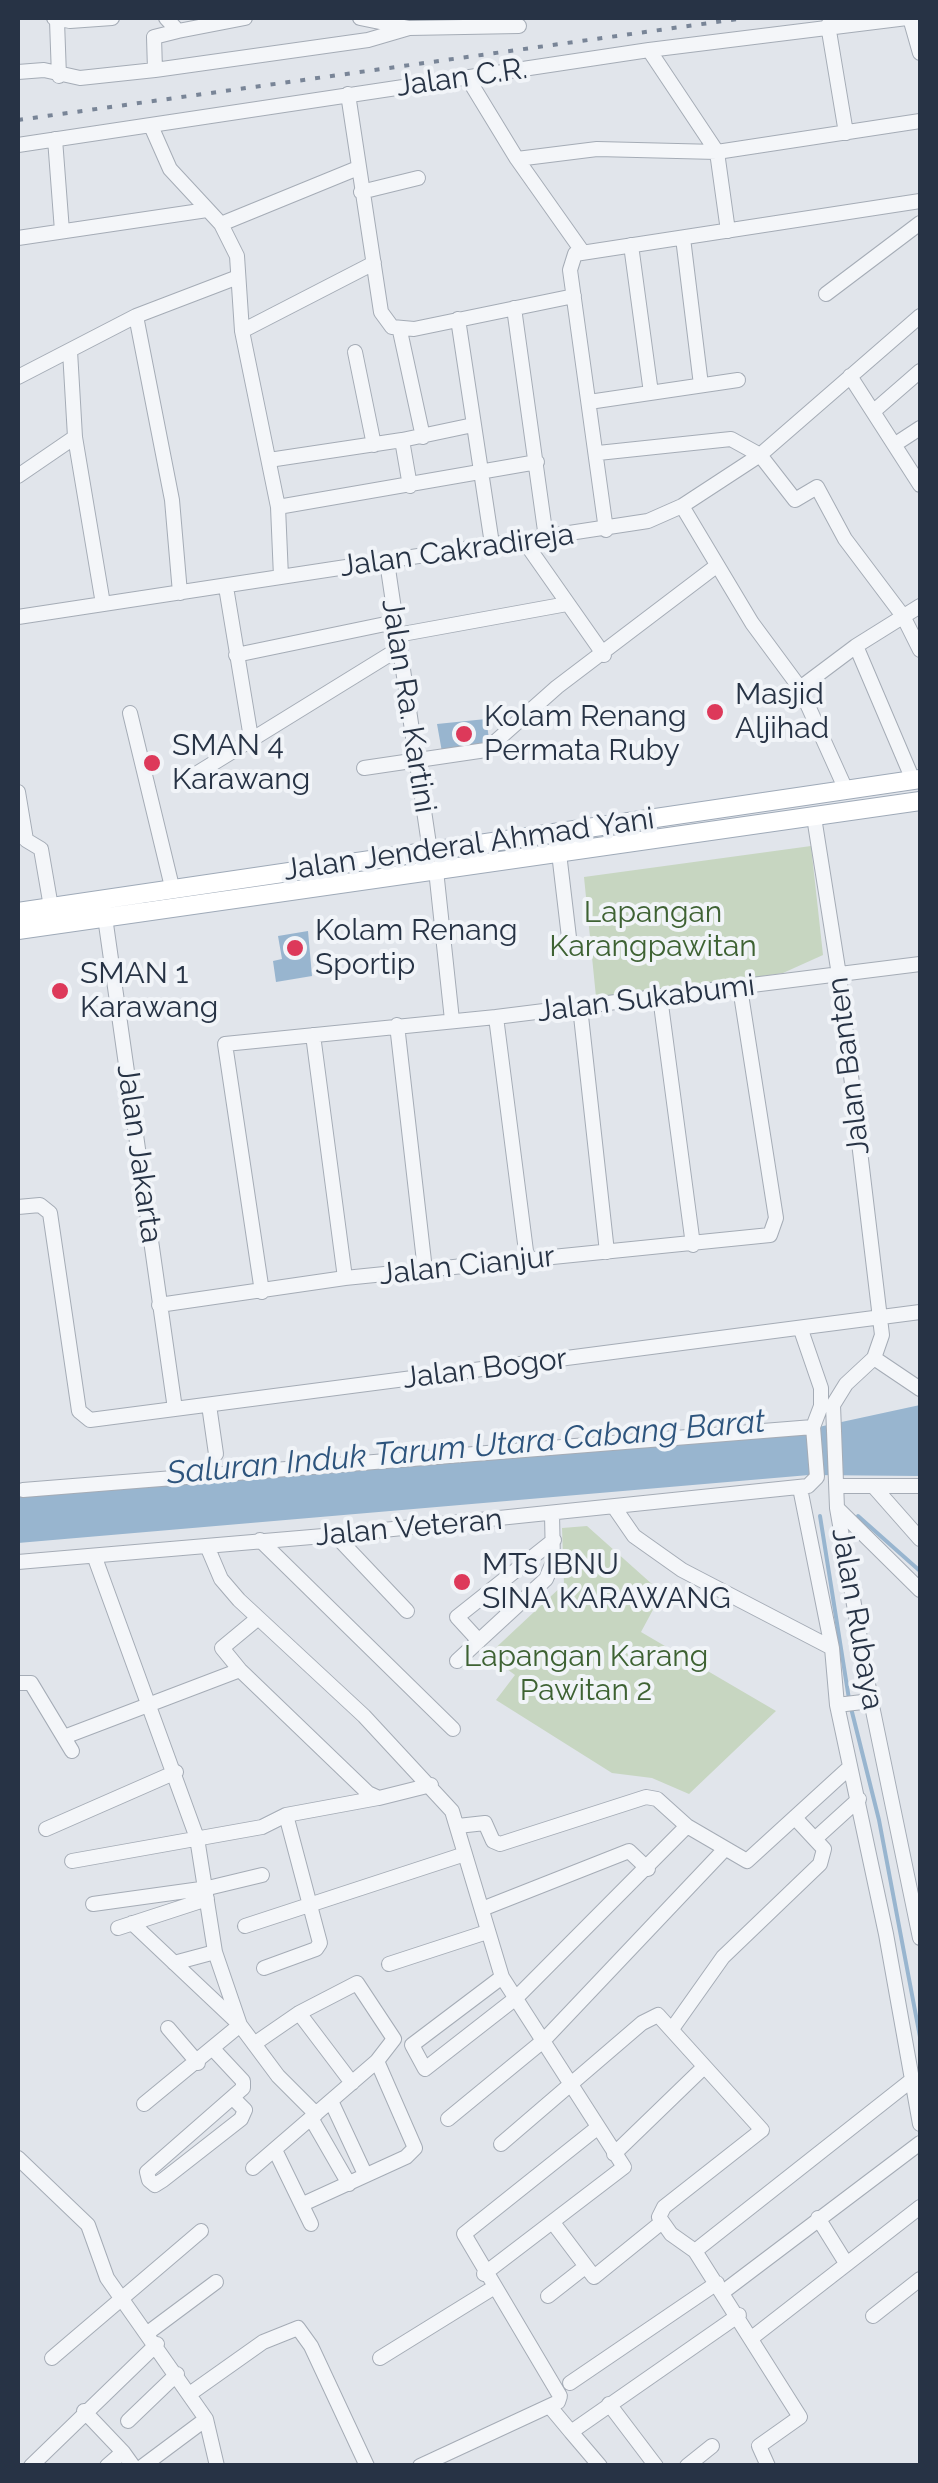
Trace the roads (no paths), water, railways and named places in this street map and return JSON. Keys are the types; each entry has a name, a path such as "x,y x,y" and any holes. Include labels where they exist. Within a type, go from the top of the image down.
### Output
{"main road":[{"name":"Jalan Jenderal Ahmad Yani","path":"18,930 173,891 917,780"},
{"name":"Jalan Jenderal Ahmad Yani","path":"18,912 51,907 104,908 436,870 920,801"}],"street":[{"path":"58,76 55,19 112,18"},
{"path":"166,18 178,30"},
{"path":"155,70 154,37 245,18"},
{"path":"360,18 409,28 519,26"},
{"path":"909,18 920,53"},
{"name":"Jalan C.R.","path":"18,145 648,50 909,18"},
{"path":"828,25 846,133"},
{"path":"18,72 44,70 80,78 155,70 368,40 409,28"},
{"path":"648,50 717,152 728,231"},
{"path":"466,77 517,159 582,251"},
{"path":"348,94 382,316 400,332 423,437"},
{"path":"517,159 597,149 717,152 920,121"},
{"path":"151,126 170,169 221,224 237,256 242,331 278,507 281,577"},
{"path":"55,139 62,231"},
{"path":"221,224 358,168"},
{"path":"361,192 418,178"},
{"path":"606,530 570,262 582,251 920,201"},
{"path":"18,238 207,210"},
{"path":"826,294 920,223"},
{"path":"683,238 702,385"},
{"path":"631,245 650,393"},
{"path":"242,331 374,263"},
{"path":"18,377 136,316 238,277"},
{"path":"400,332 574,296"},
{"path":"514,308 546,538"},
{"path":"136,316 172,500 180,592"},
{"name":"Jalan Cakradireja","path":"18,617 648,521 682,506 760,455 920,316"},
{"path":"458,318 492,544"},
{"path":"70,351 76,437 103,604"},
{"path":"355,352 374,445"},
{"path":"874,411 920,371"},
{"path":"850,376 920,483"},
{"path":"589,402 738,380"},
{"path":"269,460 423,437 473,424"},
{"path":"897,443 920,428"},
{"path":"18,476 76,437"},
{"path":"598,454 731,438 760,455 795,500 819,489 845,539 903,616 920,650"},
{"path":"402,440 410,486"},
{"path":"278,507 537,462"},
{"path":"682,506 715,567 800,688 846,790"},
{"path":"524,541 604,655"},
{"name":"Jalan Ra. Kartini","path":"387,562 430,851"},
{"path":"364,768 486,750 557,688 715,567"},
{"path":"226,587 250,738"},
{"path":"236,656 397,635 567,604"},
{"path":"800,688 856,646 920,606"},
{"path":"191,778 397,635"},
{"path":"856,646 917,780"},
{"path":"130,713 173,891"},
{"path":"18,792 26,840 41,848 51,907"},
{"name":"Jalan Banten","path":"814,817 839,975 879,1315"},
{"path":"559,853 570,946"},
{"path":"436,870 452,1020"},
{"name":"Jalan Jakarta","path":"104,908 175,1409"},
{"name":"Jalan Sukabumi","path":"262,1292 224,1044 496,1017 920,964"},
{"name":"Jalan Cianjur","path":"159,1305 345,1278 755,1240 774,1232 776,1218 740,988"},
{"path":"660,997 693,1245"},
{"path":"580,1006 607,1252"},
{"path":"496,1017 527,1259"},
{"path":"397,1025 425,1270"},
{"path":"313,1035 345,1278"},
{"name":"Jalan Bogor","path":"18,1207 40,1205 50,1213 79,1411 90,1420 920,1312"},
{"path":"879,1315 881,1347 874,1358 920,1389"},
{"path":"801,1330 821,1388 821,1406 813,1427 816,1477 800,1488 920,2124"},
{"name":"Jalan Rubaya","path":"874,1358 840,1391 832,1422 838,1508 867,1702 920,1938"},
{"path":"209,1405 216,1454"},
{"path":"23,1490 813,1427"},
{"path":"837,1481 875,1488 920,1486"},
{"name":"Jalan Veteran","path":"18,1562 334,1536 800,1488"},
{"path":"875,1488 920,1538"},
{"path":"614,1507 634,1536 694,1578 832,1648"},
{"path":"838,1508 920,1590"},
{"path":"457,1661 546,1579 554,1540 552,1514"},
{"path":"334,1536 407,1611"},
{"path":"260,1540 454,1729"},
{"path":"479,1642 458,1616 554,1540"},
{"path":"207,1546 221,1578 257,1619 431,1785 458,1826 502,1977 624,2167 484,2274"},
{"path":"95,1558 152,1704 197,1838 215,1952 240,2025"},
{"path":"257,1619 222,1648 240,1670 378,1798"},
{"path":"18,1683 31,1683 68,1744 152,1704 240,1670"},
{"path":"840,1705 867,1702"},
{"path":"458,1826 485,1823 500,1844 646,1797 657,1799 687,1826 746,1861 797,1820 850,1768"},
{"path":"46,1829 176,1772"},
{"path":"72,1860 262,1826 286,1815 431,1785"},
{"path":"816,1838 859,1799"},
{"path":"264,1968 318,1946 286,1815"},
{"path":"672,2029 724,1957 820,1864 824,1849 797,1820"},
{"path":"502,1977 412,2045 424,2069 516,1998 687,1826"},
{"path":"448,2120 543,2041 724,1850"},
{"path":"482,1909 629,1851 648,1869"},
{"path":"245,1926 466,1854"},
{"path":"262,1875 125,1926 174,1963 240,2025 314,2116 349,2184"},
{"path":"94,1904 208,1894"},
{"path":"389,1964 486,1932"},
{"path":"174,1963 215,1952"},
{"path":"253,2168 378,2062 394,2039 360,1984 299,2013 254,2044"},
{"path":"299,2013 352,2083"},
{"path":"501,2144 658,2015 762,2130 664,2207 659,2217 695,2251 753,2337 800,2417 758,2446 768,2466"},
{"path":"144,2104 240,2025"},
{"path":"168,2028 198,2063"},
{"path":"214,2050 244,2081 233,2098 147,2172 155,2185 241,2119 245,2110 233,2098"},
{"path":"303,2204 406,2157 414,2148 378,2062"},
{"path":"614,2154 704,2067"},
{"path":"695,2251 913,2079"},
{"path":"331,2101 366,2174"},
{"path":"420,2466 550,2408 560,2396 464,2238 466,2231 597,2128"},
{"path":"570,2382 720,2287 920,2142"},
{"path":"275,2150 311,2224"},
{"path":"18,2158 88,2225 107,2278 153,2338 206,2420 217,2466"},
{"path":"753,2337 920,2207"},
{"path":"818,2218 846,2263"},
{"path":"554,2224 594,2277 662,2222"},
{"path":"52,2358 201,2231"},
{"path":"548,2296 584,2267"},
{"path":"872,2316 920,2279"},
{"path":"31,2466 153,2338 216,2282"},
{"path":"380,2358 492,2288"},
{"path":"571,2432 739,2315"},
{"path":"191,2393 263,2342 298,2328 311,2346 367,2466"},
{"path":"128,2421 177,2374"},
{"path":"609,2404 656,2466"},
{"path":"550,2408 600,2466"},
{"path":"84,2411 133,2466"},
{"path":"143,2466 206,2420"},
{"path":"688,2466 712,2446"},
{"path":"108,2466 123,2452"}],"water":[{"name":"Kolam Renang Permata Ruby","path":"486,719 490,745 442,752 437,724"},
{"name":"Kolam Renang Sportip","path":"308,931 312,976 276,982 273,961 282,959 278,936"},
{"path":"920,1405 920,1476 809,1475 18,1543 18,1497 800,1431"}],"waterway":[{"path":"820,1516 849,1699"},
{"path":"858,1516 920,1571"},
{"path":"851,1708 879,1820 920,2037"}],"railway":[{"path":"18,120 745,18"}],"place":[{"name":"Masjid Aljihad","path":"715,712"},
{"name":"Kolam Renang Permata Ruby","path":"464,734"},
{"name":"SMAN 4 Karawang","path":"152,763"},
{"name":"Kolam Renang Sportip","path":"295,948"},
{"name":"SMAN 1 Karawang","path":"60,991"},
{"name":"MTs IBNU SINA KARAWANG","path":"462,1582"}],"park label":[{"name":"Lapangan Karangpawitan","path":"653,930"},
{"name":"Lapangan Karang Pawitan 2","path":"586,1674"}],"water label":[{"name":"Saluran Induk Tarum Utara Cabang Barat","path":"466,1448"}]}
